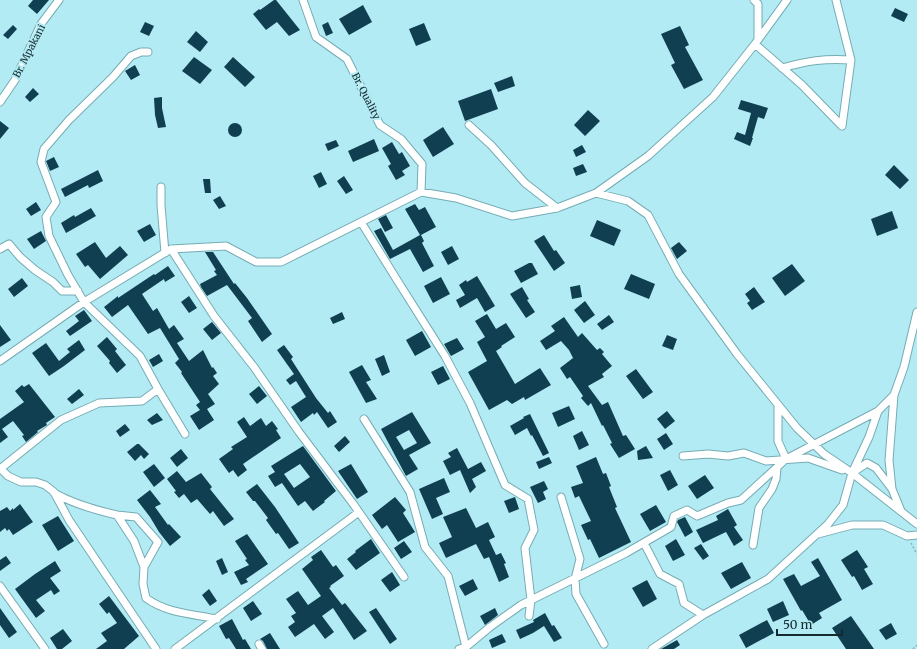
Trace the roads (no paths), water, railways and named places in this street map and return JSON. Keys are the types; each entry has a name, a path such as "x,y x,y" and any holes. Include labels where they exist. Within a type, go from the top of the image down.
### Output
{"street":[{"name":"Br. Mpakani","path":"0,102 15,80 41,24 59,0"},
{"name":"Br. Quality","path":"303,0 316,37 347,59 380,125 401,139 422,164 421,192"},
{"path":"754,0 758,4 756,42 782,68 802,85 842,126 851,60 836,0"},
{"path":"0,361 84,302 172,249 226,246 256,262 281,262 421,192 456,198 512,216 557,208 596,192 648,156 713,97 787,0"},
{"path":"148,52 141,52 131,56 113,77 69,120 44,149 41,162 56,202 46,217 48,236 84,302 140,356 185,434"},
{"path":"782,68 832,58 851,60"},
{"path":"470,125 491,145 525,182 557,208"},
{"path":"161,187 165,253"},
{"path":"596,192 628,201 648,215 679,274 737,354 797,428 824,454 852,473 917,524"},
{"path":"361,222 445,356 470,403 505,485 528,499 534,530 525,548 531,600 529,616"},
{"path":"0,249 9,244 20,257 35,270 53,282 62,291 78,291"},
{"path":"172,249 214,316 254,367 298,432 358,512 404,577"},
{"path":"892,489 890,460 894,395 904,367 917,312"},
{"path":"144,567 158,542 136,517 117,515 96,510 69,501 45,485 36,482 21,482 8,476 1,469 62,420 100,403 142,401 158,389"},
{"path":"364,419 410,492 425,547 448,576 463,648 521,605 626,553 671,527 674,516 687,510 698,516 728,503 741,500 786,460 878,411 894,395"},
{"path":"778,405 778,441 786,460"},
{"path":"652,649 703,615 768,579 828,524 843,505 852,473 869,437 878,411"},
{"path":"682,456 708,454 728,456 744,453 766,461 808,458 852,473"},
{"path":"852,473 867,463 876,468 892,489 901,512"},
{"path":"753,545 759,508 772,489 776,479 777,468"},
{"path":"54,492 69,520 156,649"},
{"path":"561,497 580,559 575,578 576,594 604,644"},
{"path":"174,649 358,512"},
{"path":"117,515 134,541 144,567 143,584 146,598 154,604 169,610 216,618"},
{"path":"816,535 852,525 883,525 907,536 917,535"},
{"path":"644,543 660,574 679,584 684,603 703,615"},
{"path":"0,586 45,649"}]}
